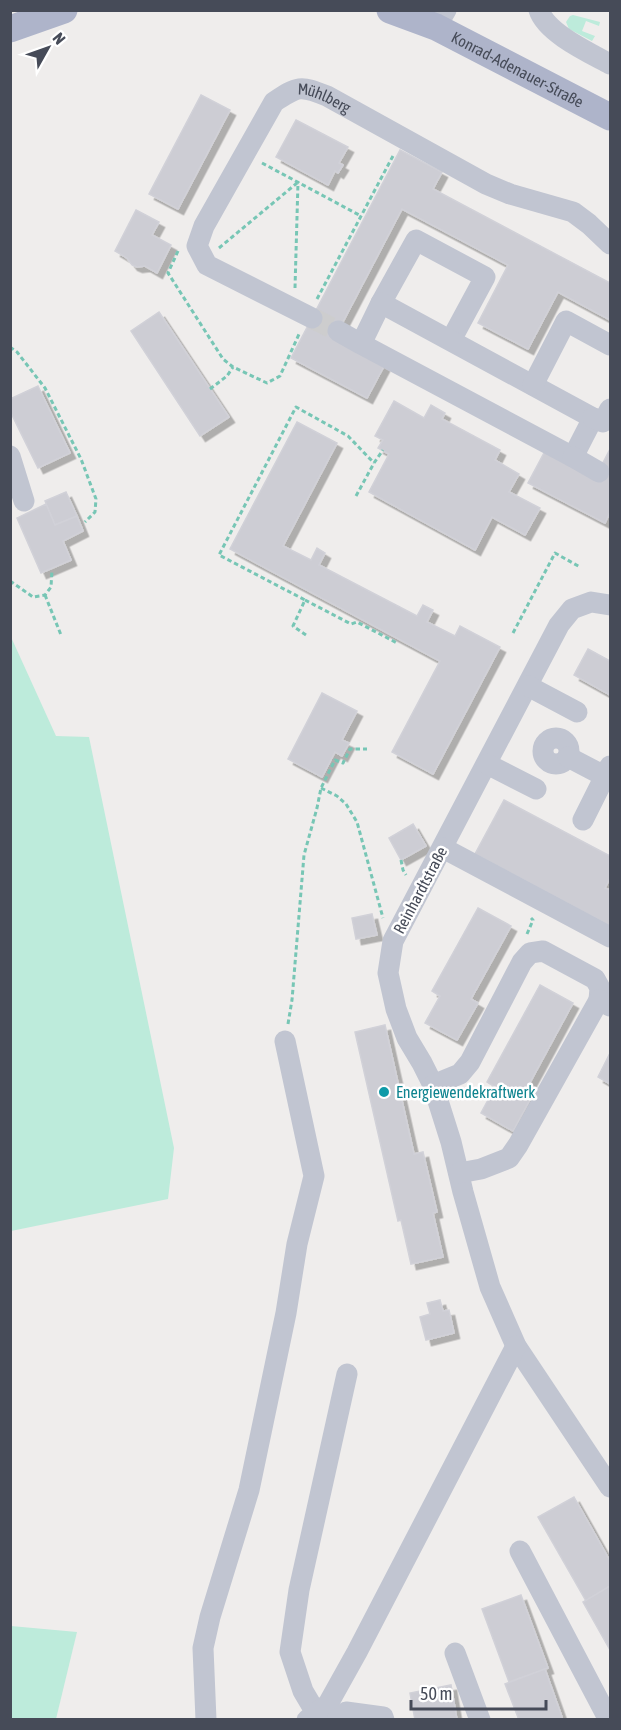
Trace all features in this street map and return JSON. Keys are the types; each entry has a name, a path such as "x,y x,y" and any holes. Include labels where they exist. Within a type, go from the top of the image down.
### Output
{"main road":[{"path":"10,29 64,10"},
{"name":"Konrad-Adenauer-Straße","path":"390,10 441,19 610,117"}],"street":[{"path":"538,10 547,24 556,32 610,64"},
{"name":"Mühlberg","path":"204,260 197,246 204,226 274,102 292,90 308,88 327,96 486,184 510,194 573,212 610,244"},
{"path":"361,344 416,240 485,277 451,340"},
{"path":"204,260 207,265 304,314"},
{"path":"381,303 533,385 602,413 573,457"},
{"path":"533,385 566,321 610,345"},
{"path":"338,331 599,472"},
{"path":"10,456 24,501"},
{"name":"Reinhardtstraße","path":"610,605 591,602 572,609 559,625 396,934 388,974 396,1009 407,1038 433,1085 452,1142 490,1287 512,1337 610,1487"},
{"path":"528,686 578,712"},
{"path":"568,757 609,774 583,820"},
{"path":"487,764 536,789"},
{"path":"443,848 610,936"},
{"path":"433,1085 460,1074 470,1062 522,962 530,953 543,951 595,979 605,1003 509,1158 459,1173"},
{"path":"206,1719 203,1648 210,1617 249,1490 286,1312 297,1244 314,1176 285,1041"},
{"path":"347,1374 299,1590 290,1652 312,1716 328,1704 351,1662 512,1337"},
{"path":"520,1551 605,1715"},
{"path":"455,1653 480,1719"},
{"path":"337,1719 346,1713 384,1717 384,1719"}],"path":[{"path":"245,154 361,216"},
{"path":"204,260 298,182"},
{"path":"298,182 304,314"},
{"path":"10,347 17,352 45,388 81,459 96,499 95,512 85,522"},
{"path":"210,389 227,376 233,367"},
{"path":"374,463 348,436 296,407 219,555 351,624 357,622 397,643"},
{"path":"356,496 383,450"},
{"path":"513,633 555,553 580,567"},
{"path":"10,581 33,597 45,595 51,587 52,570"},
{"path":"45,595 61,635"},
{"path":"305,600 293,626 306,636"},
{"path":"285,1041 292,1000 304,855 321,788 335,759 343,763 350,749 367,749"},
{"path":"321,788 337,796 352,812 357,822 383,918 396,934"},
{"path":"524,915 532,920 526,938 530,953"}],"green space":[{"path":"573,15 600,22 599,26 586,21 582,31 595,36 592,41 569,29 566,22"},
{"path":"11,637 56,736 89,737 174,1148 168,1199 11,1231"},
{"path":"11,1626 77,1632 56,1719 11,1719"}],"building":[{"path":"201,95 230,110 178,209 149,194"},
{"path":"296,120 348,147 339,163 343,165 338,173 335,171 328,185 276,157"},
{"path":"400,150 442,172 433,189 610,283 610,320 558,292 528,349 478,323 508,265 402,209 334,339 384,366 367,398 291,358"},
{"path":"136,210 159,222 152,235 171,245 157,273 145,266 132,265 127,258 115,251"},
{"path":"159,312 229,417 200,436 131,331"},
{"path":"38,386 70,453 38,468 10,411 10,399"},
{"path":"394,401 424,418 431,405 445,413 442,419 500,450 495,460 519,474 509,492 540,508 525,535 492,517 475,550 369,492 389,454 378,448 383,440 375,436"},
{"path":"297,422 337,443 283,546 311,560 317,548 325,553 319,565 417,616 423,605 433,610 427,622 455,636 460,626 500,647 433,774 392,752 440,661 230,549"},
{"path":"610,449 610,512 605,523 528,483 545,451 595,478"},
{"path":"66,492 77,516 55,525 45,501"},
{"path":"46,504 55,525 77,516 83,531 63,541 71,560 41,573 17,518"},
{"path":"588,649 610,661 610,695 574,675"},
{"path":"322,693 357,711 342,740 349,743 342,756 335,752 322,777 288,759"},
{"path":"504,800 610,856 610,878 605,888 610,890 610,926 475,854"},
{"path":"413,824 426,846 401,860 389,838"},
{"path":"478,908 511,926 471,999 478,1003 457,1040 425,1023 440,996 432,991"},
{"path":"372,914 377,935 356,939 352,918"},
{"path":"540,985 573,1003 526,1090 533,1094 513,1131 481,1113 495,1087 487,1082"},
{"name":"Energiewendekraftwerk","path":"385,1025 414,1154 423,1152 437,1212 433,1213 443,1257 411,1264 401,1220 398,1221 355,1032"},
{"path":"610,1053 610,1084 598,1077"},
{"path":"440,1300 443,1311 449,1310 454,1333 426,1340 420,1317 430,1314 427,1303"},
{"path":"574,1497 610,1561 610,1586 586,1601 538,1517"},
{"path":"610,1586 610,1650 583,1602"},
{"path":"521,1595 548,1668 509,1682 482,1609"},
{"path":"545,1669 563,1720 519,1720 505,1684"},
{"path":"451,1685 457,1720 415,1720 410,1693"}],"tunnel":[{"path":"312,318 338,331"}],"place":[{"name":"Energiewendekraftwerk","path":"384,1092"}]}
